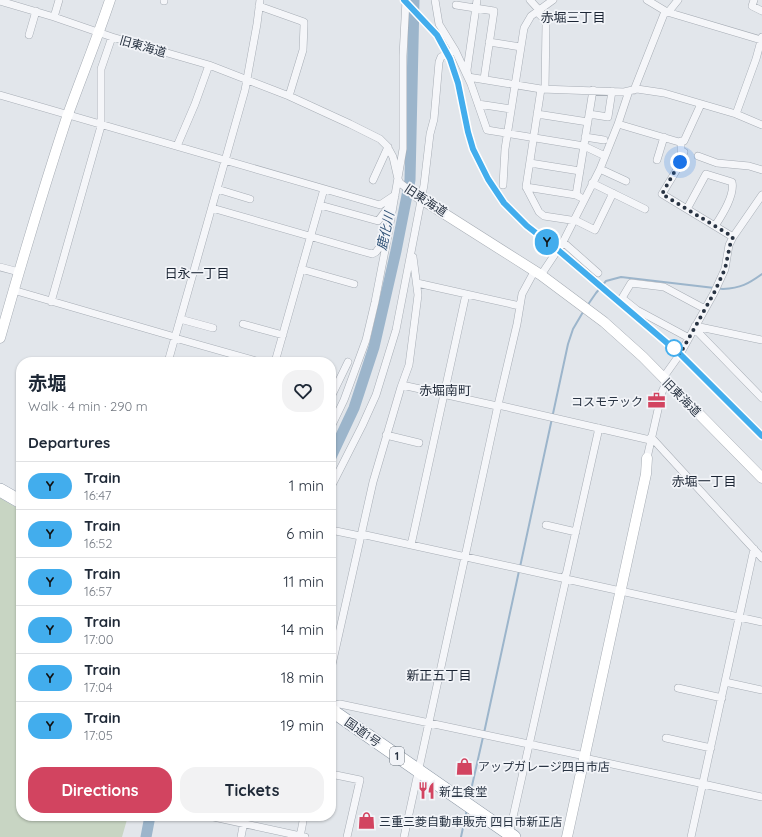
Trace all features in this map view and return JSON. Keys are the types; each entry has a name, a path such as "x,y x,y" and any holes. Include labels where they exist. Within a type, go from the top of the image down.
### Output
{"highway":[{"path":"0,490 16,499"},
{"name":"国道1号","path":"336,713 511,835"}],"street":[{"path":"54,16 59,0"},
{"path":"0,338 41,198 68,115 110,0"},
{"path":"336,417 344,400 366,340 399,181 403,149 403,56 406,0"},
{"path":"435,0 439,24 455,50 468,77 487,130 584,146 605,156"},
{"path":"530,0 546,24 543,89 537,114 526,187 539,212 544,216 573,220 595,230 613,193"},
{"path":"503,186 511,109 523,32 527,21 553,0"},
{"path":"646,0 667,12 761,38 756,59 736,114"},
{"path":"404,837 522,294 562,242 600,169 664,14 678,0"},
{"path":"754,0 752,6 762,11"},
{"name":"旧東海道","path":"0,1 54,16 112,37 209,65 289,96 368,132 380,139 388,148 396,165 399,181 420,197 538,272 618,334 665,379 762,478"},
{"path":"169,357 247,79 259,3 304,22 303,50 289,96"},
{"path":"468,77 467,70 477,4"},
{"path":"456,5 477,4 494,11 484,79"},
{"path":"29,35 36,11"},
{"path":"52,302 101,124 101,69 112,37"},
{"path":"489,42 521,47"},
{"path":"336,477 360,431 376,395 396,330 411,254 420,197 429,156 430,134 434,119 440,57 455,50"},
{"path":"177,146 195,104 209,65"},
{"path":"468,77 543,89 612,91 631,91 637,89 664,93 736,114 762,125"},
{"path":"576,195 593,90"},
{"path":"537,114 588,118 608,117 612,91"},
{"path":"0,95 380,205 395,197"},
{"path":"478,104 511,109"},
{"path":"618,124 679,142 684,141 701,104"},
{"path":"585,137 604,140"},
{"path":"657,160 664,137"},
{"path":"681,141 681,151 684,152 676,171 662,194 733,237"},
{"path":"373,180 388,148"},
{"path":"698,156 717,163 749,166 762,170"},
{"path":"530,163 580,171"},
{"path":"600,169 626,181"},
{"path":"687,209 706,174 732,182 733,187 726,206 715,226"},
{"path":"592,183 645,209"},
{"path":"526,187 576,195 584,199"},
{"path":"217,189 250,199"},
{"path":"277,357 324,189"},
{"path":"567,837 646,474 647,458 651,438 665,379 705,309 725,269 733,237 762,195"},
{"path":"320,205 378,222 395,197"},
{"path":"212,208 372,254 376,252 388,235"},
{"path":"562,242 598,274"},
{"path":"336,647 373,482 411,352 418,295 413,258 411,254"},
{"path":"0,267 19,272"},
{"path":"301,269 354,284"},
{"path":"417,283 520,306"},
{"path":"689,338 637,310 622,298 631,283 664,287 705,309"},
{"path":"14,290 242,357"},
{"path":"411,545 466,294"},
{"path":"180,319 213,328"},
{"path":"243,324 283,336"},
{"path":"694,327 762,340"},
{"path":"694,327 762,398"},
{"path":"336,380 348,362"},
{"path":"402,385 651,438 762,558"},
{"path":"511,835 511,826 599,428"},
{"path":"386,435 419,442"},
{"path":"546,525 576,532"},
{"path":"336,531 465,556 762,622"},
{"path":"691,837 754,549"},
{"path":"725,682 762,690"},
{"path":"678,688 722,698"},
{"path":"336,705 340,704 489,736 762,797"},
{"path":"666,738 711,748"},
{"path":"336,775 360,780 347,837"},
{"path":"241,837 244,821"},
{"path":"247,821 302,837 304,821"}],"green space":[{"path":"0,498 16,507 16,821 127,821 122,837 0,837"}],"waterway":[{"name":"鹿化川","path":"336,446 354,408 374,347 396,251 410,180 414,0"},
{"path":"587,306 606,281 621,277 723,289 735,288 744,285 762,274"},
{"path":"520,567 568,344 573,329 583,312"},
{"path":"484,733 519,571"},
{"path":"469,799 483,737"},
{"path":"461,837 467,809"},
{"name":"鹿化川","path":"146,837 149,821"}],"railway":[{"path":"404,0 437,35 449,59 458,83 473,149 488,179 504,203 527,226 558,250 680,354 762,436"}],"train":[{"name":"Y","path":"404,0 417,12 437,35 450,59 462,98 468,132 473,149 488,179 504,203 527,226 558,250 576,267 620,302 680,354 762,436"}],"place":[{"name":"コスモテック","path":"656,401"},
{"name":"アップガレージ四日市店","path":"465,766"},
{"name":"新生食堂","path":"426,791"},
{"name":"三重三菱自動車販売 四日市新正店","path":"366,821"}],"district":[{"name":"赤堀三丁目","path":"573,17"},
{"name":"日永一丁目","path":"197,273"},
{"name":"赤堀南町","path":"445,390"},
{"name":"赤堀一丁目","path":"704,481"},
{"name":"新正五丁目","path":"439,675"}],"route":[{"path":"674,348 680,354 714,293 725,269 733,237 662,194 680,162"}]}
